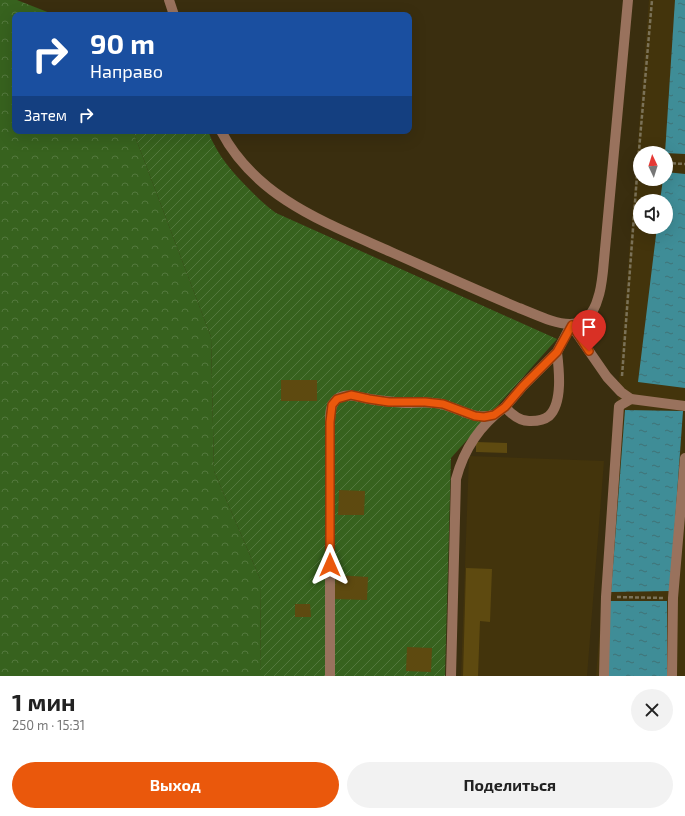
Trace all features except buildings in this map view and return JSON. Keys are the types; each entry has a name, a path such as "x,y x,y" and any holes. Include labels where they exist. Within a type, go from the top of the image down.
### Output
{"street":[{"path":"169,0 173,12"},
{"path":"223,134 236,155 263,184 301,210 333,226 519,308 547,319 572,325 582,322 592,312 598,299 603,271 628,0"},
{"path":"451,676 456,479 460,464 466,451 482,428 494,415 505,407 523,386 557,352 572,325"},
{"path":"572,325 607,377 621,392 631,399 685,406"},
{"path":"505,407 510,414 518,419 528,422 539,421 549,416 555,406 558,389 557,352"},
{"path":"330,676 330,422 332,405 337,399 351,395 389,402 425,402 443,404 475,416 484,417 494,415"},
{"path":"604,676 606,597 619,406 631,399"},
{"path":"672,676 674,598 685,458"}],"path":[{"path":"640,146 652,0"},
{"path":"673,163 685,164"},
{"path":"621,392 637,186"},
{"path":"606,597 674,598"}],"shaded area":[{"path":"649,0 685,0 685,676 596,676 633,204 633,234 673,234 673,194 634,194 634,186 673,186 673,146 638,146"},
{"path":"469,456 604,461 587,676 461,676"}],"green space":[{"path":"0,0 17,0 47,12 12,12 12,134 134,134 211,337 214,471 261,581 260,676 0,676"},
{"path":"134,134 209,134 220,155 231,170 265,205 276,213 557,339 451,458 445,676 260,676 261,581 214,471 211,337"}],"water":[{"path":"675,0 685,0 685,154 673,153 673,146 665,146"},
{"path":"673,173 685,174 685,388 638,382 656,234 673,234 673,194 661,194 662,186 673,186"},
{"path":"625,410 683,411 670,591 611,592"},
{"path":"609,601 667,601 667,676 609,676"}],"route":[{"path":"330,565 330,412 332,405 337,399 343,396 351,395 389,402 425,402 443,404 475,416 484,417 494,415 505,407 523,386 557,352 572,325 589,351"}]}
